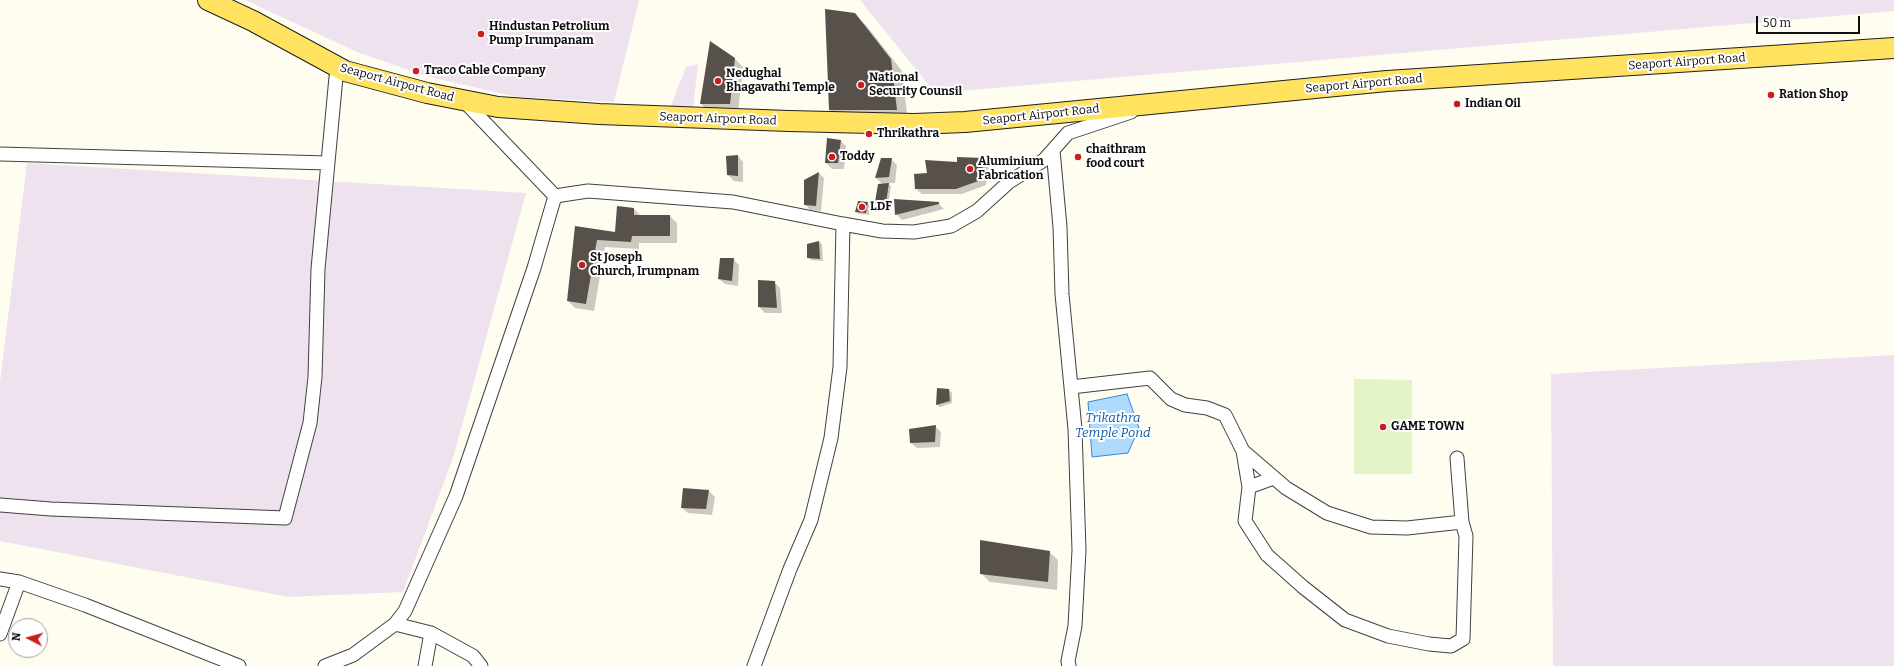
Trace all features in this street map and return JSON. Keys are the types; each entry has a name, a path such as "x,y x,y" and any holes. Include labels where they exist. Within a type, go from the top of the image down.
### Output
{"main road":[{"name":"Seaport Airport Road","path":"208,0 253,21 339,68 427,93 498,107 599,114 914,124 965,122 1387,81 1894,48"}],"street":[{"path":"0,505 51,509 285,518 310,422 315,377 318,269 336,77 339,68"},
{"path":"464,100 556,196"},
{"path":"556,196 588,191 733,202 882,231 914,232 951,226 977,211 1009,182 1044,160 1068,134 1155,103"},
{"path":"1053,150 1060,227 1062,294 1075,429 1079,550 1075,626 1068,661 1069,666"},
{"path":"0,154 328,163"},
{"path":"325,666 353,655 396,624 405,611 456,496 534,268 556,196"},
{"path":"754,666 790,569 811,520 830,438 840,367 843,224"},
{"path":"1071,387 1150,378 1171,399 1185,405 1207,408 1225,415 1243,451 1249,488 1245,521 1267,555 1303,587 1345,620 1388,636 1429,644 1451,646 1463,640 1466,536 1462,522 1457,458"},
{"path":"1243,451 1286,488 1327,513 1371,527 1407,528 1462,522"},
{"path":"1249,488 1274,478"},
{"path":"0,580 19,582 92,608 239,666"},
{"path":"0,634 19,582"},
{"path":"396,624 431,633 473,656 481,666"},
{"path":"425,666 431,633"}],"shaded area":[{"path":"245,0 639,0 614,102 517,97 426,76 357,52"},
{"path":"860,0 1894,0 1894,11 935,93"},
{"path":"698,64 693,109 670,108 686,67"},
{"path":"27,163 526,193 453,458 403,592 288,597 0,541 0,382"},
{"path":"1894,355 1894,666 1553,666 1551,374"}],"green space":[{"name":"GAME TOWN","path":"1354,379 1412,380 1412,474 1354,474"}],"water":[{"name":"Trikathra Temple Pond","path":"1127,394 1139,428 1128,453 1092,457 1088,402"}],"building":[{"name":"National Security Counsil","path":"825,9 855,13 891,59 897,110 829,110"},
{"name":"Nedughal Bhagavathi Temple","path":"710,41 735,58 730,104 700,104"},
{"name":"Toddy","path":"827,138 841,140 838,163 825,163"},
{"path":"738,155 738,176 727,175 726,156"},
{"path":"957,157 984,158 981,180 956,189 915,189 914,174 927,173 925,160 957,162"},
{"path":"881,158 892,158 889,177 875,178"},
{"path":"819,172 816,206 804,205 804,180"},
{"path":"889,183 886,203 875,202 878,184"},
{"path":"894,199 939,202 939,204 895,215"},
{"name":"LDF","path":"858,201 868,202 866,213 855,212"},
{"path":"617,206 634,208 634,215 670,215 670,236 632,236 631,242 597,240 586,304 567,301 575,226 615,232"},
{"path":"819,241 820,259 807,258 807,244"},
{"path":"720,258 734,258 732,281 718,279"},
{"path":"758,280 775,281 777,308 758,307"},
{"path":"937,388 949,389 950,401 936,405"},
{"path":"936,425 935,442 910,443 909,429"},
{"path":"683,488 709,490 706,509 681,508"},
{"path":"980,540 1050,551 1048,582 980,574"}],"place":[{"name":"Hindustan Petrolium Pump Irumpanam","path":"481,34"},
{"name":"Traco Cable Company","path":"416,71"},
{"name":"Nedughal Bhagavathi Temple","path":"718,81"},
{"name":"National Security Counsil","path":"861,85"},
{"name":"Ration Shop","path":"1771,95"},
{"name":"Indian Oil","path":"1457,104"},
{"name":"Thrikathra","path":"869,134"},
{"name":"Toddy","path":"832,157"},
{"name":"chaithram food court","path":"1078,157"},
{"name":"Aluminium Fabrication","path":"970,169"},
{"name":"LDF","path":"862,207"},
{"name":"St Joseph Church, Irumpnam","path":"582,265"},
{"name":"GAME TOWN","path":"1383,427"}]}
